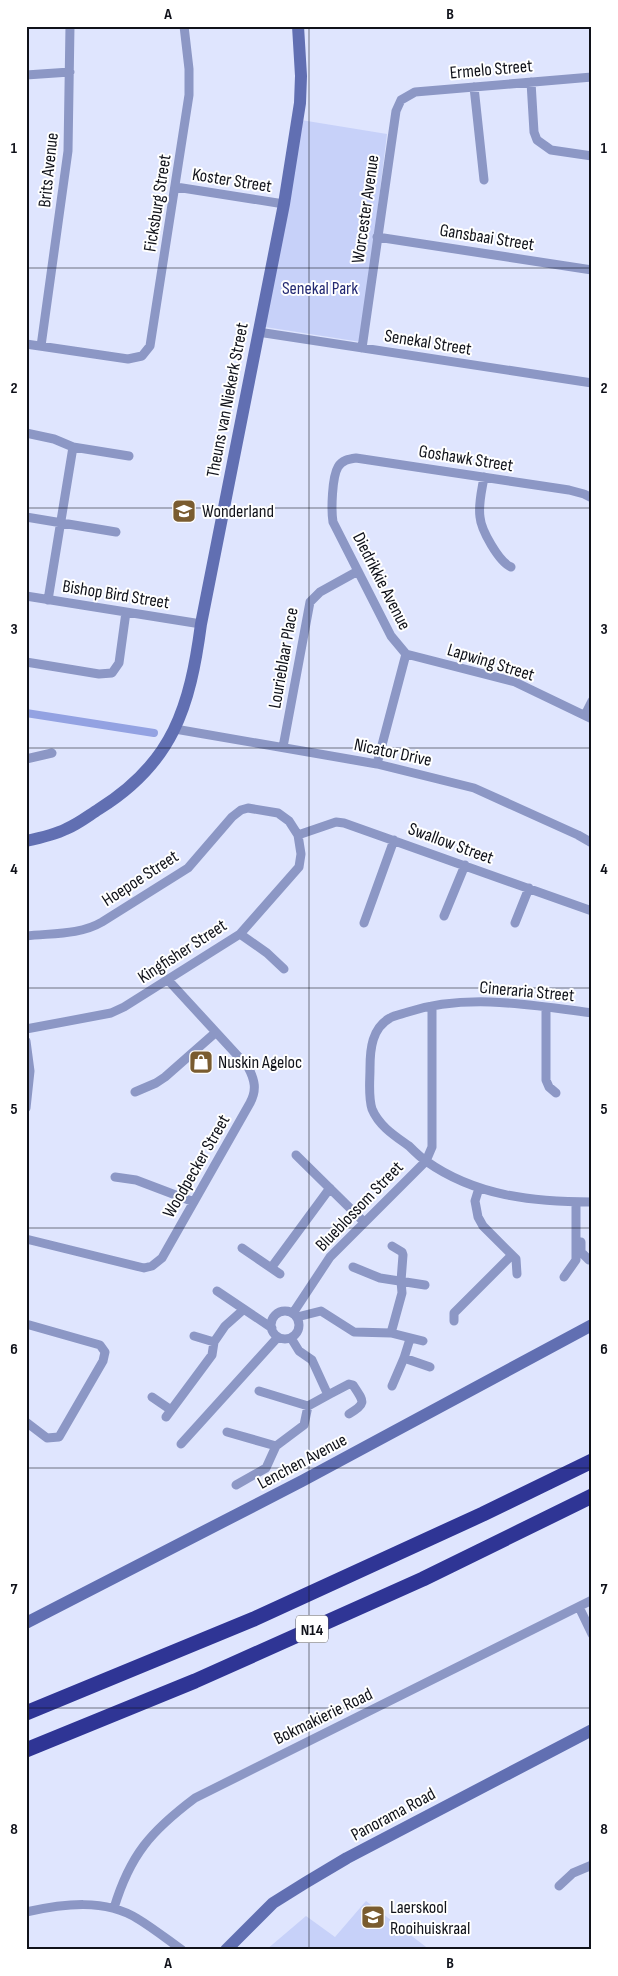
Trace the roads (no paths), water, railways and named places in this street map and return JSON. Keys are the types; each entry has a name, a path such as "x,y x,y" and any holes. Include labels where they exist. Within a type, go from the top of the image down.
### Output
{"highway":[{"name":"N14","path":"26,1713 254,1619 483,1514 592,1460"},
{"name":"N14","path":"26,1750 195,1681 423,1579 592,1496"}],"street":[{"name":"Brits Avenue","path":"40,346 66,173 70,26"},
{"name":"Ficksburg Street","path":"26,344 117,358 136,358 146,352 150,346 190,95 184,26"},
{"name":"Theuns van Niekerk Street","path":"26,841 56,834 69,828 112,801 140,777 158,758 175,729 190,688 284,204 300,103 301,76 298,26"},
{"path":"26,75 70,72"},
{"name":"Ermelo Street","path":"398,105 404,96 415,92 592,77"},
{"path":"531,82 534,132 537,140 551,150 592,156"},
{"path":"474,87 484,180"},
{"name":"Worcester Avenue","path":"362,348 398,105"},
{"name":"Koster Street","path":"176,188 284,204"},
{"name":"Gansbaai Street","path":"378,237 592,270"},
{"name":"Senekal Street","path":"258,332 592,383"},
{"path":"26,434 54,439 73,447 129,456"},
{"path":"48,600 59,523 73,447"},
{"name":"Goshawk Street","path":"338,468 342,462 356,458 577,492 592,498"},
{"name":"Diedrikkie Avenue","path":"338,468 331,505 333,522 390,636 406,654 377,764"},
{"path":"484,477 479,514 481,524 498,558 505,565 511,567"},
{"path":"26,517 116,532"},
{"name":"Lourieblaar Place","path":"283,747 310,602 320,592 358,571"},
{"name":"Bishop Bird Street","path":"26,596 201,624"},
{"path":"26,662 99,674 112,673 117,668 119,662 126,612"},
{"name":"Lapwing Street","path":"406,654 507,680 588,717"},
{"path":"588,717 592,701"},
{"name":"Nicator Drive","path":"175,729 377,764 474,788 592,844"},
{"path":"26,759 52,753"},
{"name":"Hoepoe Street","path":"26,936 81,931 102,922 188,868 236,813 241,810 248,808 284,816 298,836"},
{"name":"Swallow Street","path":"298,836 340,822 592,911"},
{"name":"Theuns van Niekerk Street","path":"26,833 76,823"},
{"name":"Kingfisher Street","path":"26,1029 112,1013 240,934 299,867 301,854 298,836"},
{"path":"364,924 394,840"},
{"path":"444,916 465,865"},
{"path":"515,923 529,888"},
{"path":"240,934 267,952 284,969"},
{"name":"Woodpecker Street","path":"26,1239 144,1268 152,1266 162,1258 255,1093 248,1068 168,980"},
{"name":"Cineraria Street","path":"592,1014 546,1007 489,1002 432,1006 391,1018 382,1024 372,1041 370,1050 370,1095 372,1108 384,1128 426,1161 454,1177 479,1188 527,1200 592,1202"},
{"name":"Blueblossom Street","path":"291,1338 298,1331 299,1321 295,1315 330,1257 426,1161 432,1147 432,1006"},
{"path":"546,1007 546,1080 549,1087 556,1093"},
{"path":"135,1092 165,1077 215,1033"},
{"path":"26,1041 30,1071 27,1104"},
{"name":"Blueblossom Street","path":"415,1151 432,1147"},
{"path":"296,1155 364,1222"},
{"path":"115,1177 136,1180 194,1202"},
{"path":"271,1268 330,1188"},
{"path":"479,1188 475,1201 478,1217 483,1226 517,1261 517,1274"},
{"path":"578,1202 581,1252 589,1260"},
{"path":"564,1277 576,1260 578,1202"},
{"path":"391,1333 402,1293 400,1281 402,1252 392,1246"},
{"path":"242,1248 280,1274"},
{"path":"454,1321 454,1314 512,1255"},
{"path":"353,1267 380,1278 425,1285"},
{"path":"217,1291 272,1328 278,1337 291,1338 299,1351 313,1362 328,1394"},
{"path":"152,1397 169,1414 212,1355 214,1342 225,1326 243,1310"},
{"path":"272,1328 273,1319 280,1312 284,1311 295,1315 321,1311 354,1332 391,1333 423,1341"},
{"path":"26,1324 100,1344 105,1352 103,1360 58,1437 47,1438 26,1422"},
{"name":"Lenchen Avenue","path":"26,1623 285,1490 592,1325"},
{"path":"194,1336 214,1342"},
{"path":"182,1444 278,1337"},
{"path":"392,1386 410,1339"},
{"path":"404,1358 430,1367"},
{"path":"236,1486 268,1466 276,1446 304,1426 308,1406 349,1384 353,1385 362,1399 362,1403 361,1407 349,1414"},
{"path":"259,1391 308,1406"},
{"path":"227,1432 276,1446"},
{"name":"Bokmakierie Road","path":"114,1908 124,1877 142,1849 170,1817 195,1798 592,1600"},
{"path":"578,1607 592,1634"},
{"name":"Panorama Road","path":"226,1950 273,1904 305,1883 347,1858 592,1730"},
{"path":"559,1886 573,1873 592,1865"},
{"path":"26,1912 59,1905 114,1908 137,1918 182,1950"}],"waterway":[{"path":"26,713 154,733"}],"place":[{"name":"Wonderland","path":"184,511"},
{"name":"Nuskin Ageloc","path":"201,1062"},
{"name":"Laerskool Rooihuiskraal","path":"373,1917"}],"park label":[{"name":"Senekal Park","path":"320,288"}]}
